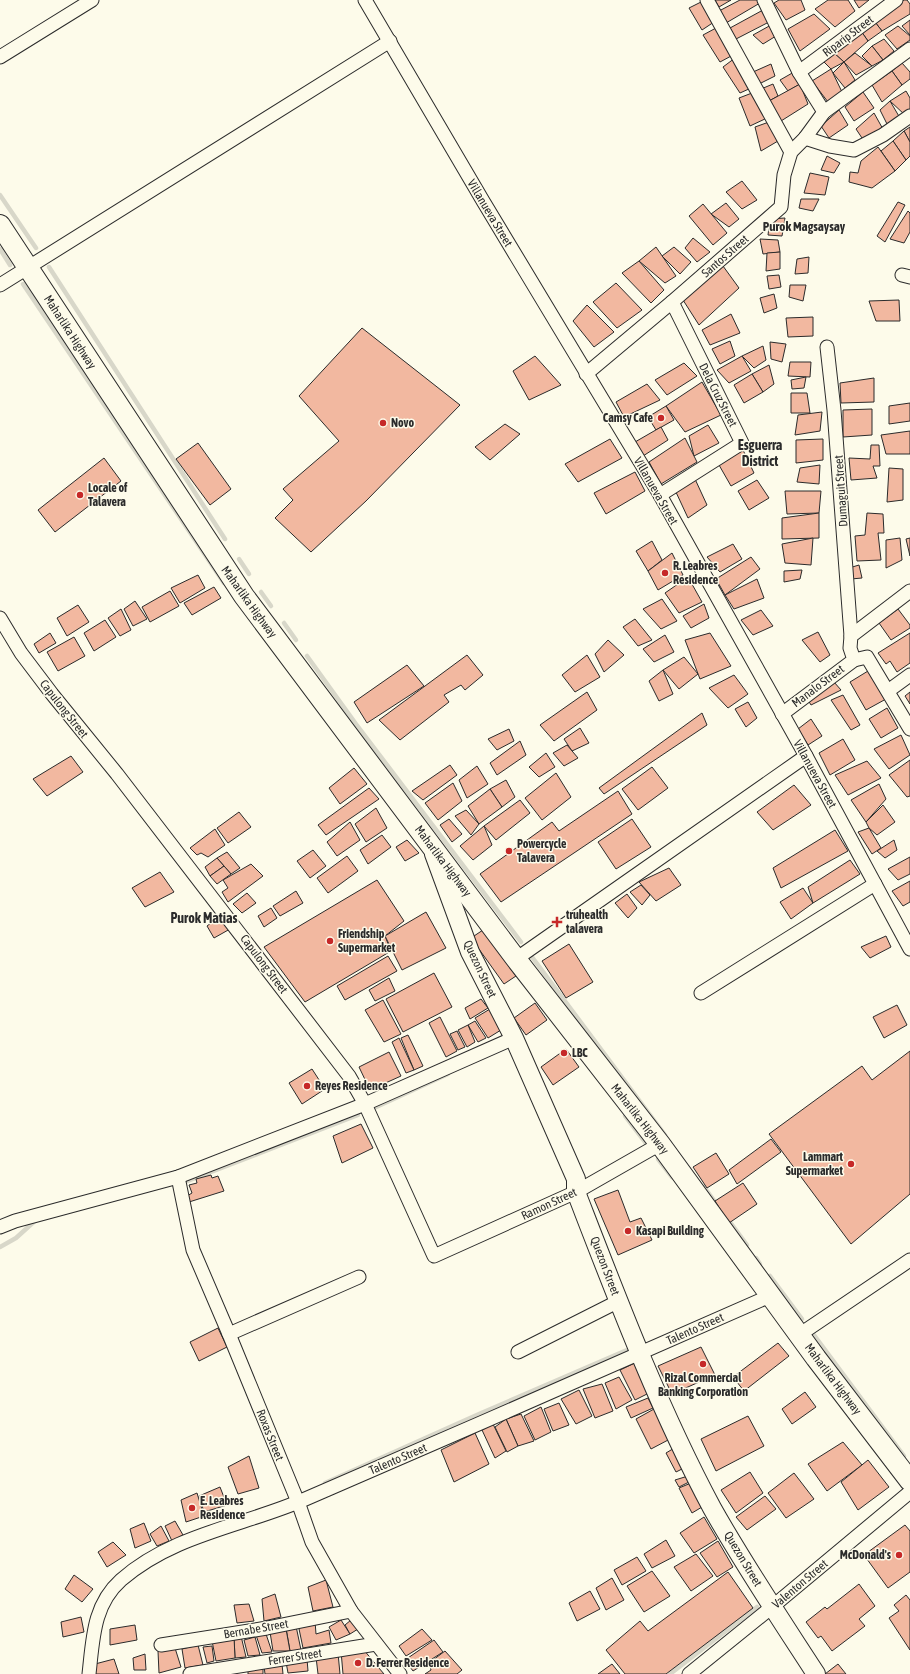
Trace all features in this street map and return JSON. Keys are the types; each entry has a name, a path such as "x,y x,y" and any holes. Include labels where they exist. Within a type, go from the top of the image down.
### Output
{"main road":[{"name":"Maharlika Highway","path":"0,225 244,596 516,959 660,1144 770,1296 910,1481"}],"street":[{"path":"0,57 92,0"},
{"name":"Villanueva Street","path":"365,0 586,374 660,495 806,756 910,949"},
{"path":"707,0 791,152"},
{"path":"764,0 799,72 824,112"},
{"name":"Riparip Street","path":"799,72 896,0"},
{"path":"0,285 390,41"},
{"name":"Santos Street","path":"586,374 672,302 781,207 784,175 791,152 805,138 824,112 910,49"},
{"path":"805,138 830,146 854,150 883,135 910,116"},
{"name":"Dela Cruz Street","path":"660,495 742,443 672,302"},
{"name":"Dumaguit Street","path":"827,347 834,410 851,636"},
{"path":"851,636 910,591"},
{"name":"Capulong Street","path":"0,618 30,664 241,934 349,1076 365,1104 434,1256"},
{"name":"Manalo Street","path":"782,714 854,660 850,648 851,636"},
{"path":"854,660 867,657 910,729"},
{"path":"888,691 910,675"},
{"path":"516,959 806,756"},
{"name":"Quezon Street","path":"429,842 470,952 514,1038 576,1179 576,1192 618,1301 664,1408 712,1508 772,1607 816,1674"},
{"path":"701,993 875,884"},
{"path":"0,1227 15,1221 178,1177 365,1104 514,1038"},
{"name":"Ramon Street","path":"434,1256 576,1192 660,1144"},
{"name":"Roxas Street","path":"178,1177 193,1250 298,1502 312,1542 351,1611 400,1674"},
{"path":"799,1335 910,1260"},
{"path":"229,1334 359,1277"},
{"name":"Talento Street","path":"89,1674 99,1609 108,1594 121,1580 149,1560 179,1544 298,1502 475,1427 770,1296"},
{"path":"518,1352 618,1301"},
{"name":"Valenton Street","path":"689,1674 910,1492"},
{"name":"Bernabe Street","path":"161,1645 267,1628 351,1611"},
{"name":"Ferrer Street","path":"190,1674 376,1644"}],"building":[{"path":"715,0 731,0 719,7"},
{"path":"740,0 758,0 760,3 726,23 719,11"},
{"path":"779,0 801,0 805,10 786,20 774,3"},
{"path":"828,0 848,0 855,11 835,27 815,9"},
{"path":"854,0 869,0 859,8"},
{"path":"904,0 907,0 910,4 910,14 882,31 875,22"},
{"path":"703,1 714,22 702,30 689,8"},
{"path":"763,10 769,22 736,39 730,28"},
{"path":"814,14 830,29 800,51 788,29"},
{"path":"910,20 910,35 902,26"},
{"path":"875,22 882,31 868,41 861,31"},
{"path":"771,25 776,36 763,44 753,35"},
{"path":"898,26 910,36 910,40 897,49 885,35"},
{"path":"716,28 733,55 720,62 703,35"},
{"path":"861,31 868,41 844,62 834,53"},
{"path":"884,39 894,51 883,60 872,46"},
{"path":"872,46 883,60 872,66 862,56"},
{"path":"834,53 844,62 831,69 823,61"},
{"path":"855,53 872,66 856,75 844,62"},
{"path":"735,58 751,88 740,93 723,67"},
{"path":"844,62 855,80 845,88 833,73"},
{"path":"902,63 910,72 910,79 902,85 892,71"},
{"path":"771,64 775,76 759,84 753,72"},
{"path":"831,69 842,92 828,102 812,81"},
{"path":"892,71 902,85 882,102 872,85"},
{"path":"794,72 800,84 788,91 780,80"},
{"path":"773,84 778,96 769,101 761,89"},
{"path":"800,84 808,104 781,121 769,101"},
{"path":"906,91 910,98 910,113 905,115 890,101"},
{"path":"863,92 874,108 854,121 845,107"},
{"path":"752,93 767,118 750,126 739,98"},
{"path":"890,101 900,118 887,124 880,110"},
{"path":"839,110 848,125 829,138 821,126"},
{"path":"874,113 884,131 864,141 856,129"},
{"path":"769,122 778,141 761,151 755,127"},
{"path":"910,127 910,142 904,131"},
{"path":"904,131 910,142 910,156 906,160 893,141"},
{"path":"893,141 906,160 895,171 881,151"},
{"path":"878,147 895,171 872,188 849,182 850,172 858,173 861,161"},
{"path":"827,156 840,163 834,173 821,170"},
{"path":"810,173 829,177 825,195 804,193"},
{"path":"742,181 757,200 742,209 726,192"},
{"path":"801,199 819,199 813,211 799,208"},
{"path":"898,202 905,205 885,242 877,236"},
{"path":"726,203 739,219 729,227 711,214"},
{"path":"703,204 727,233 713,245 689,216"},
{"path":"908,211 910,213 910,232 904,243 890,239"},
{"path":"785,218 782,236 768,235 770,219"},
{"path":"693,238 710,252 697,262 685,248"},
{"path":"760,239 778,240 780,252 763,254"},
{"path":"656,247 676,276 665,283 639,261"},
{"path":"674,247 691,262 680,274 662,256"},
{"path":"780,252 780,269 766,271 767,253"},
{"path":"809,257 808,273 795,274 797,259"},
{"path":"639,261 664,290 651,303 622,273"},
{"path":"723,266 739,288 699,325 683,300"},
{"path":"779,275 781,287 769,289 767,276"},
{"path":"616,283 642,310 617,328 593,302"},
{"path":"790,285 806,285 803,301 789,297"},
{"path":"774,294 777,308 764,313 760,298"},
{"path":"899,300 900,321 876,321 869,301"},
{"path":"587,305 614,332 594,347 573,321"},
{"path":"731,314 740,333 710,345 702,330"},
{"path":"813,317 813,336 788,337 786,318"},
{"name":"Novo","path":"362,328 460,405 366,501 311,552 275,518 293,500 283,489 339,441 299,396"},
{"path":"730,341 735,356 720,364 712,349"},
{"path":"770,342 786,344 782,362 771,359"},
{"path":"763,346 766,360 754,368 742,356"},
{"path":"535,356 561,385 529,400 513,371"},
{"path":"742,356 751,371 729,383 717,370"},
{"path":"790,362 811,362 810,377 788,376"},
{"path":"684,363 697,376 667,395 655,380"},
{"path":"769,365 774,384 763,392 752,374"},
{"path":"752,374 763,392 744,403 734,385"},
{"path":"806,377 804,388 792,389 791,380"},
{"path":"874,378 874,402 841,403 840,383"},
{"path":"702,382 721,415 685,432 666,406"},
{"path":"647,384 660,400 624,417 616,402"},
{"path":"791,393 807,393 810,413 791,413"},
{"path":"910,403 910,421 889,424 889,406"},
{"name":"Camsy Cafe","path":"666,406 674,420 656,430 648,417"},
{"path":"872,409 872,435 843,437 843,410"},
{"path":"822,412 820,431 795,435 798,415"},
{"path":"505,424 520,434 490,460 475,447"},
{"path":"708,425 719,443 694,456 689,436"},
{"path":"661,427 668,440 643,456 635,442"},
{"path":"910,431 910,454 886,454 881,435"},
{"path":"685,438 697,462 661,484 649,462"},
{"path":"610,439 622,458 578,482 565,464"},
{"path":"823,439 823,460 796,463 796,440"},
{"path":"198,443 231,489 210,505 176,459"},
{"path":"871,445 879,445 880,466 873,466 877,478 851,480 849,458 870,459"},
{"path":"743,450 754,473 731,486 719,465"},
{"name":"Locale of Talavera","path":"104,458 121,481 55,532 38,510"},
{"path":"820,465 819,484 797,482 800,468"},
{"path":"889,468 903,469 903,500 887,502"},
{"path":"635,472 645,491 606,514 594,493"},
{"path":"695,479 707,505 688,518 675,490"},
{"path":"757,480 769,498 749,510 738,491"},
{"path":"785,491 821,491 819,513 787,514"},
{"path":"819,513 819,538 782,539 782,518"},
{"path":"867,513 883,514 884,533 878,533 881,560 857,561 855,536 865,535"},
{"path":"813,538 811,565 785,563 782,544"},
{"path":"900,538 902,560 886,568 886,540"},
{"path":"910,538 910,556 906,539"},
{"path":"652,541 662,560 648,571 636,551"},
{"path":"733,544 742,559 720,572 707,557"},
{"name":"R. Leabres Residence","path":"672,553 683,575 658,590 648,571"},
{"path":"751,557 760,569 725,595 716,579"},
{"path":"859,565 862,578 851,579 849,568"},
{"path":"802,570 800,579 784,582 784,571"},
{"path":"198,575 205,588 180,603 171,588"},
{"path":"688,577 702,602 679,613 665,593"},
{"path":"757,579 764,598 734,609 725,595"},
{"path":"214,587 221,598 192,615 184,603"},
{"path":"170,591 179,606 150,622 142,607"},
{"path":"662,599 677,621 661,629 643,609"},
{"path":"135,601 147,619 133,626 124,609"},
{"path":"704,604 709,618 691,628 683,616"},
{"path":"78,605 89,622 67,636 57,618"},
{"path":"121,609 131,630 120,636 108,618"},
{"path":"898,609 910,625 910,628 891,640 879,623"},
{"path":"761,610 773,626 753,635 741,620"},
{"path":"635,619 652,640 638,646 623,627"},
{"path":"105,620 116,637 94,651 84,633"},
{"path":"818,632 830,655 820,662 802,640"},
{"path":"50,633 56,643 39,653 34,644"},
{"path":"710,633 731,666 700,679 685,640"},
{"path":"910,633 910,663 897,672 890,661 886,664 878,653"},
{"path":"665,635 674,652 654,662 643,649"},
{"path":"74,637 85,656 58,671 47,652"},
{"path":"608,640 624,655 604,672 595,654"},
{"path":"467,655 483,675 465,690 461,685 444,695 449,702 400,740 379,720"},
{"path":"587,655 600,677 575,692 562,675"},
{"path":"684,657 698,674 679,689 663,670"},
{"path":"407,665 424,686 367,723 354,702"},
{"path":"663,670 673,694 659,701 649,681"},
{"path":"868,671 886,699 866,710 850,682"},
{"path":"734,675 748,694 728,708 709,688"},
{"path":"834,682 841,690 811,705 808,700"},
{"path":"587,692 597,710 554,741 540,725"},
{"path":"910,692 910,704 905,696"},
{"path":"843,695 860,725 851,730 831,700"},
{"path":"748,702 757,718 746,727 735,709"},
{"path":"887,708 898,728 881,738 869,719"},
{"path":"702,713 707,725 604,794 599,788"},
{"path":"811,719 822,736 808,745 798,729"},
{"path":"580,728 589,743 572,751 564,739"},
{"path":"509,729 514,741 497,750 488,739"},
{"path":"901,735 910,755 889,769 874,749"},
{"path":"843,739 855,760 830,775 819,753"},
{"path":"520,741 526,755 497,775 490,763"},
{"path":"567,745 578,758 564,766 553,753"},
{"path":"546,753 555,767 539,777 529,767"},
{"path":"71,756 83,772 47,796 33,779"},
{"path":"910,760 910,796 907,797 889,775"},
{"path":"867,761 881,778 848,795 835,775"},
{"path":"450,765 457,775 423,800 412,791"},
{"path":"477,766 488,784 467,798 459,780"},
{"path":"652,767 668,788 638,810 622,789"},
{"path":"354,768 367,784 340,804 329,788"},
{"path":"556,773 571,797 542,820 525,798"},
{"path":"506,780 515,797 502,807 490,789"},
{"path":"453,783 462,801 438,820 425,803"},
{"path":"879,784 886,799 866,822 851,800"},
{"path":"794,785 811,805 773,830 757,812"},
{"path":"369,788 379,799 326,835 318,825"},
{"path":"490,789 502,807 479,824 468,806"},
{"path":"618,791 632,814 501,902 480,874 552,822 559,831"},
{"path":"520,800 530,813 496,840 484,826"},
{"path":"883,805 895,822 877,835 869,828 866,822"},
{"path":"376,808 387,828 366,842 355,824"},
{"path":"466,810 479,824 471,835 455,816"},
{"path":"239,812 251,827 228,843 217,828"},
{"path":"449,819 462,834 452,842 440,825"},
{"path":"632,819 651,847 616,869 598,842"},
{"path":"350,822 360,840 337,856 327,842"},
{"path":"484,826 492,845 473,860 460,846"},
{"path":"869,828 881,848 872,854 858,832"},
{"path":"215,829 225,845 208,857 201,853 197,855 190,848"},
{"path":"835,830 848,851 781,888 773,868"},
{"path":"382,835 391,847 368,864 360,850"},
{"path":"407,840 419,853 405,861 396,847"},
{"path":"894,840 897,850 885,858 877,851"},
{"path":"313,850 326,866 310,878 297,861"},
{"path":"227,852 240,868 231,874 217,858"},
{"path":"347,856 358,871 328,893 317,878"},
{"path":"910,857 910,874 898,880 888,869"},
{"path":"217,858 224,866 210,876 205,867"},
{"path":"850,860 860,874 813,903 808,887"},
{"path":"251,864 263,876 228,902 222,892 228,888 223,880"},
{"path":"224,866 231,874 217,884 210,876"},
{"path":"669,868 681,885 656,901 639,882"},
{"path":"160,872 174,892 145,907 132,888"},
{"name":"Friendship Supermarket","path":"377,880 404,921 385,936 391,951 305,1002 264,947"},
{"path":"910,881 910,902 903,906 892,891"},
{"path":"641,885 650,895 642,905 630,892"},
{"path":"803,888 813,903 791,919 780,902"},
{"path":"296,891 303,903 280,916 273,906"},
{"path":"247,893 256,903 242,913 233,904"},
{"path":"627,894 637,908 628,918 615,903"},
{"path":"271,908 277,918 264,927 258,916"},
{"path":"426,912 446,948 402,970 385,936"},
{"path":"222,915 230,929 214,938 207,926"},
{"path":"483,930 516,976 504,984 471,938"},
{"path":"886,936 891,947 870,958 861,947"},
{"path":"569,944 593,982 566,998 542,961"},
{"path":"388,956 397,971 345,1000 337,986"},
{"path":"434,973 452,1007 403,1032 386,999"},
{"path":"389,978 395,991 375,1001 369,990"},
{"path":"481,999 488,1008 470,1019 465,1008"},
{"path":"383,1000 401,1034 384,1042 365,1010"},
{"path":"535,1003 547,1020 526,1035 514,1018"},
{"path":"897,1005 907,1025 884,1038 873,1017"},
{"path":"490,1009 501,1030 488,1038 475,1018"},
{"path":"440,1017 457,1051 446,1057 429,1023"},
{"path":"475,1021 486,1038 478,1042 468,1025"},
{"path":"468,1025 475,1042 467,1047 458,1030"},
{"path":"457,1031 465,1047 458,1050 450,1034"},
{"path":"408,1035 423,1066 414,1070 401,1038"},
{"path":"399,1038 414,1070 406,1073 392,1042"},
{"path":"566,1049 579,1067 553,1085 541,1067"},
{"name":"Lammart Supermarket","path":"910,1051 910,1194 851,1244 769,1134 862,1066 872,1080"},
{"path":"389,1052 401,1076 370,1090 359,1067"},
{"name":"Reyes Residence","path":"312,1069 325,1089 302,1104 289,1083"},
{"path":"361,1124 373,1148 342,1163 333,1136"},
{"path":"771,1139 781,1152 737,1184 729,1170"},
{"path":"716,1153 729,1174 707,1188 693,1167"},
{"path":"211,1175 212,1178 218,1176 224,1191 189,1202 187,1196 192,1193 189,1185 197,1183 196,1179"},
{"path":"743,1183 757,1204 729,1223 715,1201"},
{"name":"Kasapi Building","path":"618,1190 630,1222 641,1218 652,1240 618,1255 594,1199"},
{"path":"218,1328 227,1347 199,1361 190,1342"},
{"path":"778,1343 789,1356 744,1391 733,1377"},
{"path":"701,1347 715,1375 672,1394 658,1366"},
{"path":"637,1362 649,1393 635,1400 620,1370"},
{"path":"619,1377 632,1400 616,1409 605,1383"},
{"path":"602,1384 613,1411 595,1418 583,1389"},
{"path":"579,1390 592,1416 576,1424 561,1399"},
{"path":"805,1392 816,1407 792,1424 782,1409"},
{"path":"648,1398 653,1408 631,1418 626,1407"},
{"path":"559,1403 569,1425 553,1431 544,1409"},
{"path":"541,1407 551,1432 535,1440 524,1416"},
{"path":"654,1409 670,1439 651,1449 636,1419"},
{"path":"521,1414 534,1441 518,1446 506,1419"},
{"path":"748,1416 764,1446 716,1471 701,1439"},
{"path":"506,1419 518,1446 507,1452 495,1427"},
{"path":"493,1424 506,1451 495,1458 482,1430"},
{"path":"475,1433 489,1464 454,1482 441,1450"},
{"path":"843,1442 862,1465 827,1491 808,1464"},
{"path":"676,1447 684,1468 676,1472 666,1453"},
{"path":"249,1456 259,1488 238,1494 228,1467"},
{"path":"868,1460 889,1487 858,1510 841,1482"},
{"path":"750,1472 763,1493 736,1513 721,1490"},
{"path":"794,1473 814,1499 786,1518 768,1493"},
{"path":"688,1476 691,1481 679,1487 675,1480"},
{"path":"691,1483 702,1507 692,1513 679,1488"},
{"path":"220,1487 227,1505 204,1512 199,1496"},
{"name":"E. Leabres Residence","path":"197,1493 204,1516 186,1522 181,1500"},
{"path":"765,1496 776,1509 747,1530 736,1517"},
{"path":"704,1517 717,1539 694,1553 680,1533"},
{"path":"175,1521 183,1535 172,1541 165,1526"},
{"path":"144,1523 151,1541 135,1548 130,1529"},
{"path":"905,1525 910,1531 910,1572 888,1588 864,1555"},
{"path":"161,1526 169,1541 157,1546 150,1534"},
{"path":"666,1540 675,1556 652,1568 644,1554"},
{"path":"718,1541 733,1567 717,1577 700,1553"},
{"path":"113,1542 126,1555 107,1567 98,1552"},
{"path":"696,1554 713,1576 691,1591 674,1567"},
{"path":"637,1557 646,1571 622,1585 614,1570"},
{"path":"652,1571 670,1596 644,1612 627,1586"},
{"path":"728,1572 753,1608 666,1674 625,1674 606,1650 640,1621 648,1631"},
{"path":"74,1575 93,1589 82,1602 65,1589"},
{"path":"612,1578 624,1600 606,1610 596,1588"},
{"path":"326,1580 333,1607 313,1611 308,1587"},
{"path":"859,1584 875,1606 859,1619 865,1626 832,1651 821,1636 818,1638 806,1622 825,1607 827,1609"},
{"path":"590,1591 600,1609 577,1621 569,1603"},
{"path":"275,1594 281,1617 264,1621 262,1599"},
{"path":"906,1595 910,1600 910,1650 889,1618 899,1611 894,1605"},
{"path":"249,1604 254,1621 237,1623 234,1605"},
{"path":"81,1617 84,1632 63,1637 61,1622"},
{"path":"341,1620 350,1634 336,1640 329,1627"},
{"path":"351,1620 358,1629 350,1634 345,1625"},
{"path":"315,1621 316,1634 329,1630 331,1643 303,1648 298,1624"},
{"path":"135,1625 137,1640 110,1645 110,1629"},
{"path":"296,1626 301,1650 290,1651 286,1628"},
{"path":"286,1629 290,1651 273,1651 270,1632"},
{"path":"422,1629 432,1640 406,1656 399,1646"},
{"path":"265,1631 272,1652 262,1653 255,1632"},
{"path":"241,1636 246,1657 235,1658 234,1637"},
{"path":"234,1637 235,1658 216,1661 212,1641"},
{"path":"255,1637 260,1655 248,1656 244,1640"},
{"path":"434,1640 443,1652 413,1671 405,1660"},
{"path":"198,1645 203,1665 185,1668 182,1649"},
{"path":"212,1646 214,1661 207,1663 203,1647"},
{"path":"175,1648 181,1667 159,1673 158,1651"},
{"name":"D. Ferrer Residence","path":"363,1649 384,1674 343,1674 341,1651"},
{"path":"445,1651 462,1670 457,1674 425,1674 431,1670 429,1663"},
{"path":"338,1653 340,1674 318,1674 316,1657"},
{"path":"145,1654 146,1670 134,1670 133,1658"},
{"path":"114,1659 119,1674 95,1674 95,1664"},
{"path":"307,1659 308,1671 288,1673 286,1662"},
{"path":"282,1664 283,1674 265,1674 264,1666"},
{"path":"612,1664 620,1674 598,1674"},
{"path":"838,1664 846,1674 825,1674"},
{"path":"263,1666 263,1674 248,1674 248,1670"}],"waterway":[{"path":"0,195 36,248"},
{"path":"0,249 10,265"},
{"path":"49,267 225,539"},
{"path":"23,284 224,583"},
{"path":"239,559 249,574"},
{"path":"261,592 271,606"},
{"path":"284,623 296,640"},
{"path":"307,656 356,724 521,942"},
{"path":"532,957 665,1135"},
{"path":"374,1108 448,1074"},
{"path":"185,1182 358,1115"},
{"path":"625,1116 648,1146"},
{"path":"658,1159 672,1177"},
{"path":"704,1187 747,1245"},
{"path":"0,1247 16,1238 37,1219"},
{"path":"756,1258 760,1264"},
{"path":"770,1276 802,1319"},
{"path":"814,1335 904,1456"},
{"path":"325,1483 627,1350"},
{"path":"670,1674 757,1607"}],"place":[{"name":"Camsy Cafe","path":"661,418"},
{"name":"Novo","path":"383,423"},
{"name":"Locale of Talavera","path":"80,495"},
{"name":"R. Leabres Residence","path":"665,573"},
{"name":"Powercycle Talavera","path":"509,851"},
{"name":"truhealth talavera","path":"557,922"},
{"name":"Friendship Supermarket","path":"330,941"},
{"name":"LBC","path":"564,1053"},
{"name":"Reyes Residence","path":"307,1086"},
{"name":"Lammart Supermarket","path":"851,1164"},
{"name":"Kasapi Building","path":"628,1231"},
{"name":"Rizal Commercial Banking Corporation","path":"703,1364"},
{"name":"E. Leabres Residence","path":"192,1508"},
{"name":"McDonald's","path":"899,1555"},
{"name":"D. Ferrer Residence","path":"358,1663"}],"district":[{"name":"Purok Magsaysay","path":"804,226"},
{"name":"Esguerra District","path":"760,454"},
{"name":"Purok Matias","path":"204,918"}]}
